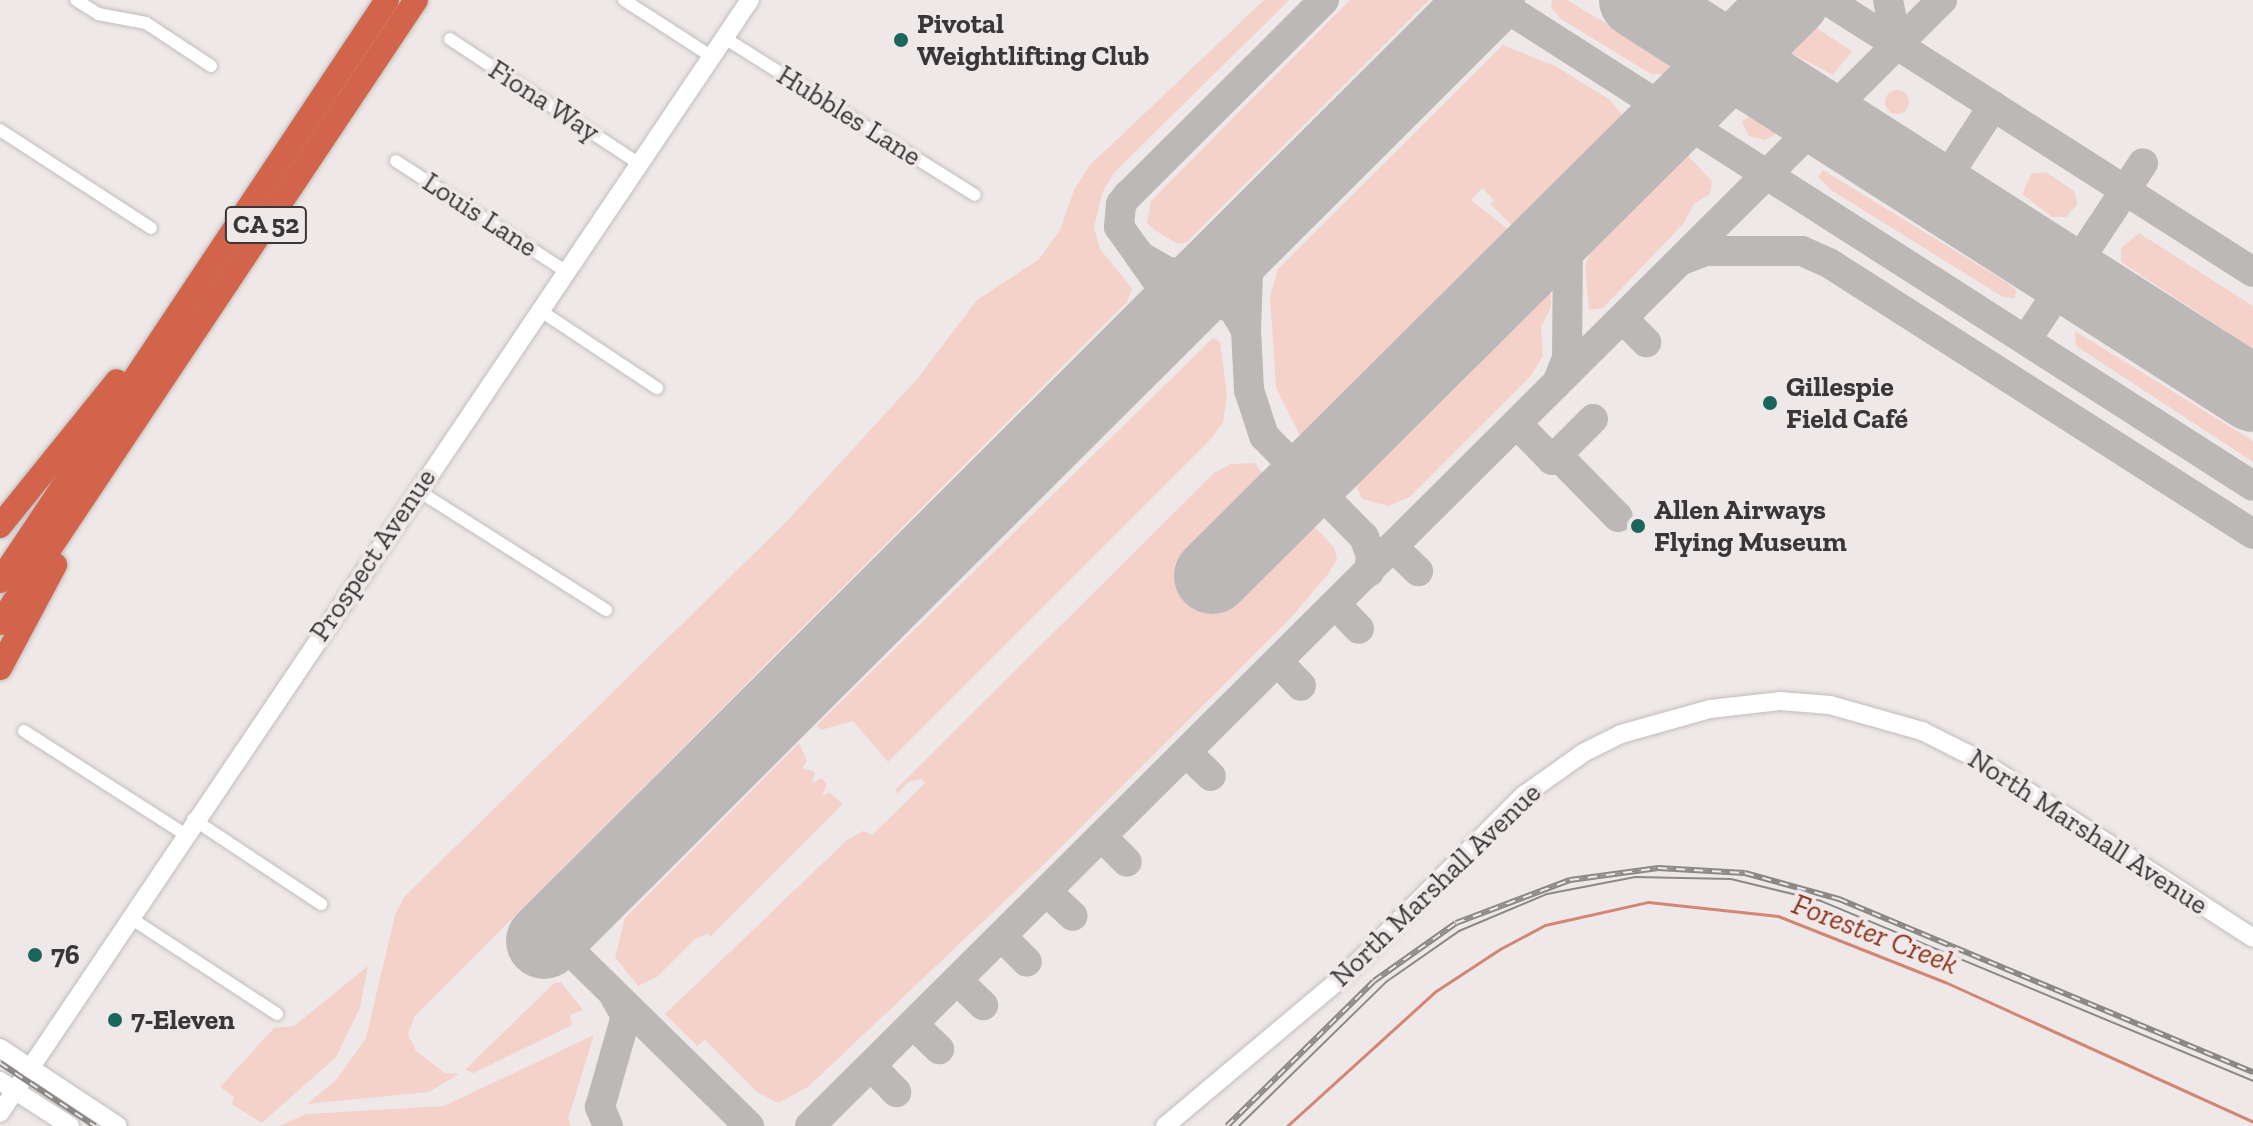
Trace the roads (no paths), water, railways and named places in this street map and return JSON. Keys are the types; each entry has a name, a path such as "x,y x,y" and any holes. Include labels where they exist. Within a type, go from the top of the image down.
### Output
{"highway":[{"name":"CA 52","path":"0,581 387,0"},
{"name":"CA 52","path":"0,623 416,0"},
{"path":"0,526 247,210"},
{"path":"0,668 116,450"}],"main road":[{"name":"Prospect Avenue","path":"0,1113 7,1086 30,1067 188,826 750,0"},
{"name":"North Marshall Avenue","path":"1165,1126 1346,974 1524,795 1583,753 1621,734 1710,709 1780,701 1830,705 1922,731 1976,758 2253,938"},
{"path":"0,1048 118,1126"},
{"path":"7,1086 70,1126"}],"street":[{"path":"76,0 98,14 146,23 211,66"},
{"path":"624,0 712,57"},
{"name":"Hubbles Lane","path":"723,37 975,195"},
{"name":"Fiona Way","path":"450,39 638,163"},
{"path":"0,130 151,228"},
{"name":"Louis Lane","path":"396,161 564,270"},
{"path":"538,309 657,388"},
{"path":"417,490 606,610"},
{"path":"24,731 321,904"},
{"path":"129,917 277,1014"}],"waterway":[{"name":"Forester Creek","path":"1287,1126 1436,991 1500,949 1545,925 1648,902 1778,916 1945,982 2253,1122"}],"tram line":[{"path":"1239,1126 1386,982 1459,931 1547,894 1635,877 1731,879 1821,901 2253,1081"}],"railway":[{"path":"1227,1126 1374,981 1456,923 1570,880 1658,868 1745,873 1839,899 2253,1072"},
{"path":"0,1063 95,1126"}],"place":[{"name":"Pivotal Weightlifting Club","path":"901,40"},
{"name":"Gillespie Field Café","path":"1770,403"},
{"name":"Allen Airways Flying Museum","path":"1638,526"},
{"name":"76","path":"35,955"},
{"name":"7-Eleven","path":"115,1020"}]}
